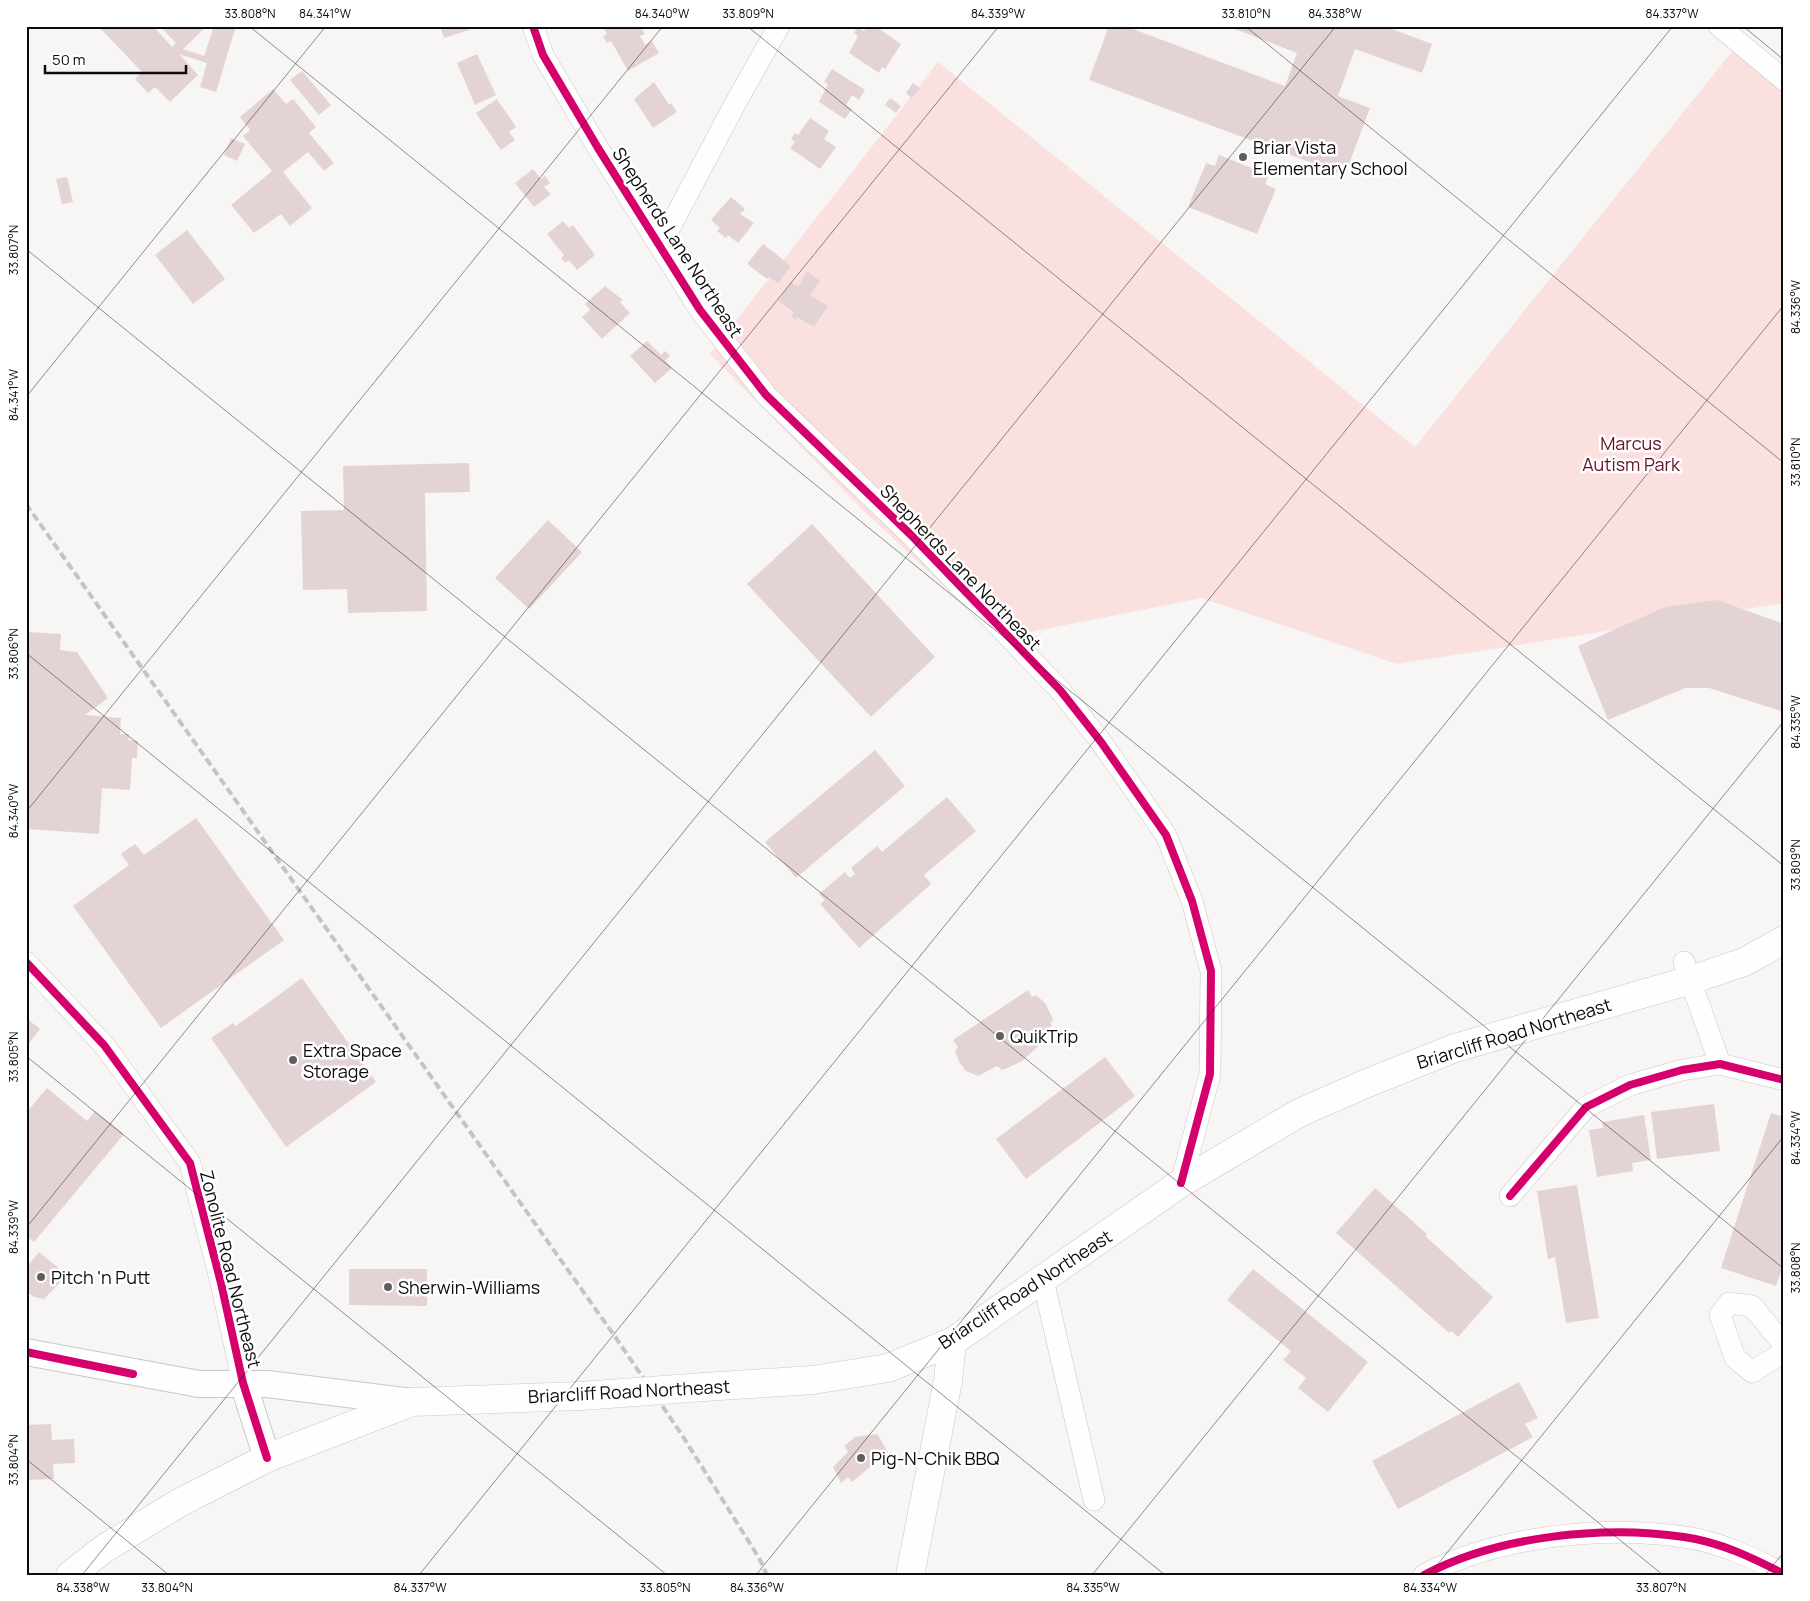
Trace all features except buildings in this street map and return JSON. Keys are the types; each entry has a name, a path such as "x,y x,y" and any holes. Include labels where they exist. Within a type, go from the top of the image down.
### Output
{"main road":[{"name":"Briarcliff Road Northeast","path":"70,1575 105,1548 179,1503 267,1458 412,1402 581,1396 704,1386 814,1380 888,1368 952,1342 1181,1183 1299,1113 1455,1048 1688,971 1744,962 1784,940"},
{"path":"910,1575 948,1381 952,1342"}],"street":[{"name":"Shepherds Lane Northeast","path":"533,26 543,55 660,246 704,315 766,395 911,534 1060,690 1101,742 1166,835 1192,901 1211,971 1210,1074 1181,1183"},
{"path":"660,246 736,102 779,26"},
{"path":"1731,30 1784,80"},
{"name":"Zonolite Road Northeast","path":"26,962 104,1045 190,1163 221,1283 243,1383 267,1458"},
{"path":"1688,971 1720,1064"},
{"path":"1510,1196 1586,1107 1630,1085 1682,1070 1720,1064 1784,1080"},
{"path":"1042,1280 1094,1500"},
{"path":"1784,1345 1752,1306 1729,1303 1720,1315 1735,1358 1752,1372 1784,1352"},
{"path":"26,1352 200,1384 243,1383 412,1402"},
{"path":"1424,1575 1454,1561 1516,1544 1579,1534 1611,1532 1666,1535 1705,1541 1742,1554 1784,1574"}],"green space":[{"name":"Marcus Autism Park","path":"1739,43 1784,90 1784,603 1397,664 1202,598 999,638 867,514 710,354 938,62 1415,447"}],"railway":[{"path":"26,504 616,1338 682,1435 759,1558 767,1575"}],"cycle path":[{"path":"533,26 543,55 598,148 700,310 766,395 911,535 1060,690 1101,742 1166,835 1192,901 1211,971 1210,1074 1181,1183"},
{"path":"26,962 104,1045 190,1163 221,1283 243,1383 267,1458"},
{"path":"1510,1196 1586,1107 1630,1085 1682,1070 1720,1064 1784,1080"},
{"path":"26,1352 133,1374"},
{"path":"1424,1575 1484,1551 1517,1543 1585,1533 1619,1532 1697,1539 1748,1557 1784,1574"}],"place":[{"name":"Briar Vista Elementary School","path":"1243,157"},
{"name":"QuikTrip","path":"1000,1036"},
{"name":"Extra Space Storage","path":"293,1060"},
{"name":"Pitch 'n Putt","path":"41,1277"},
{"name":"Sherwin-Williams","path":"388,1287"},
{"name":"Pig-N-Chik BBQ","path":"861,1458"}]}
